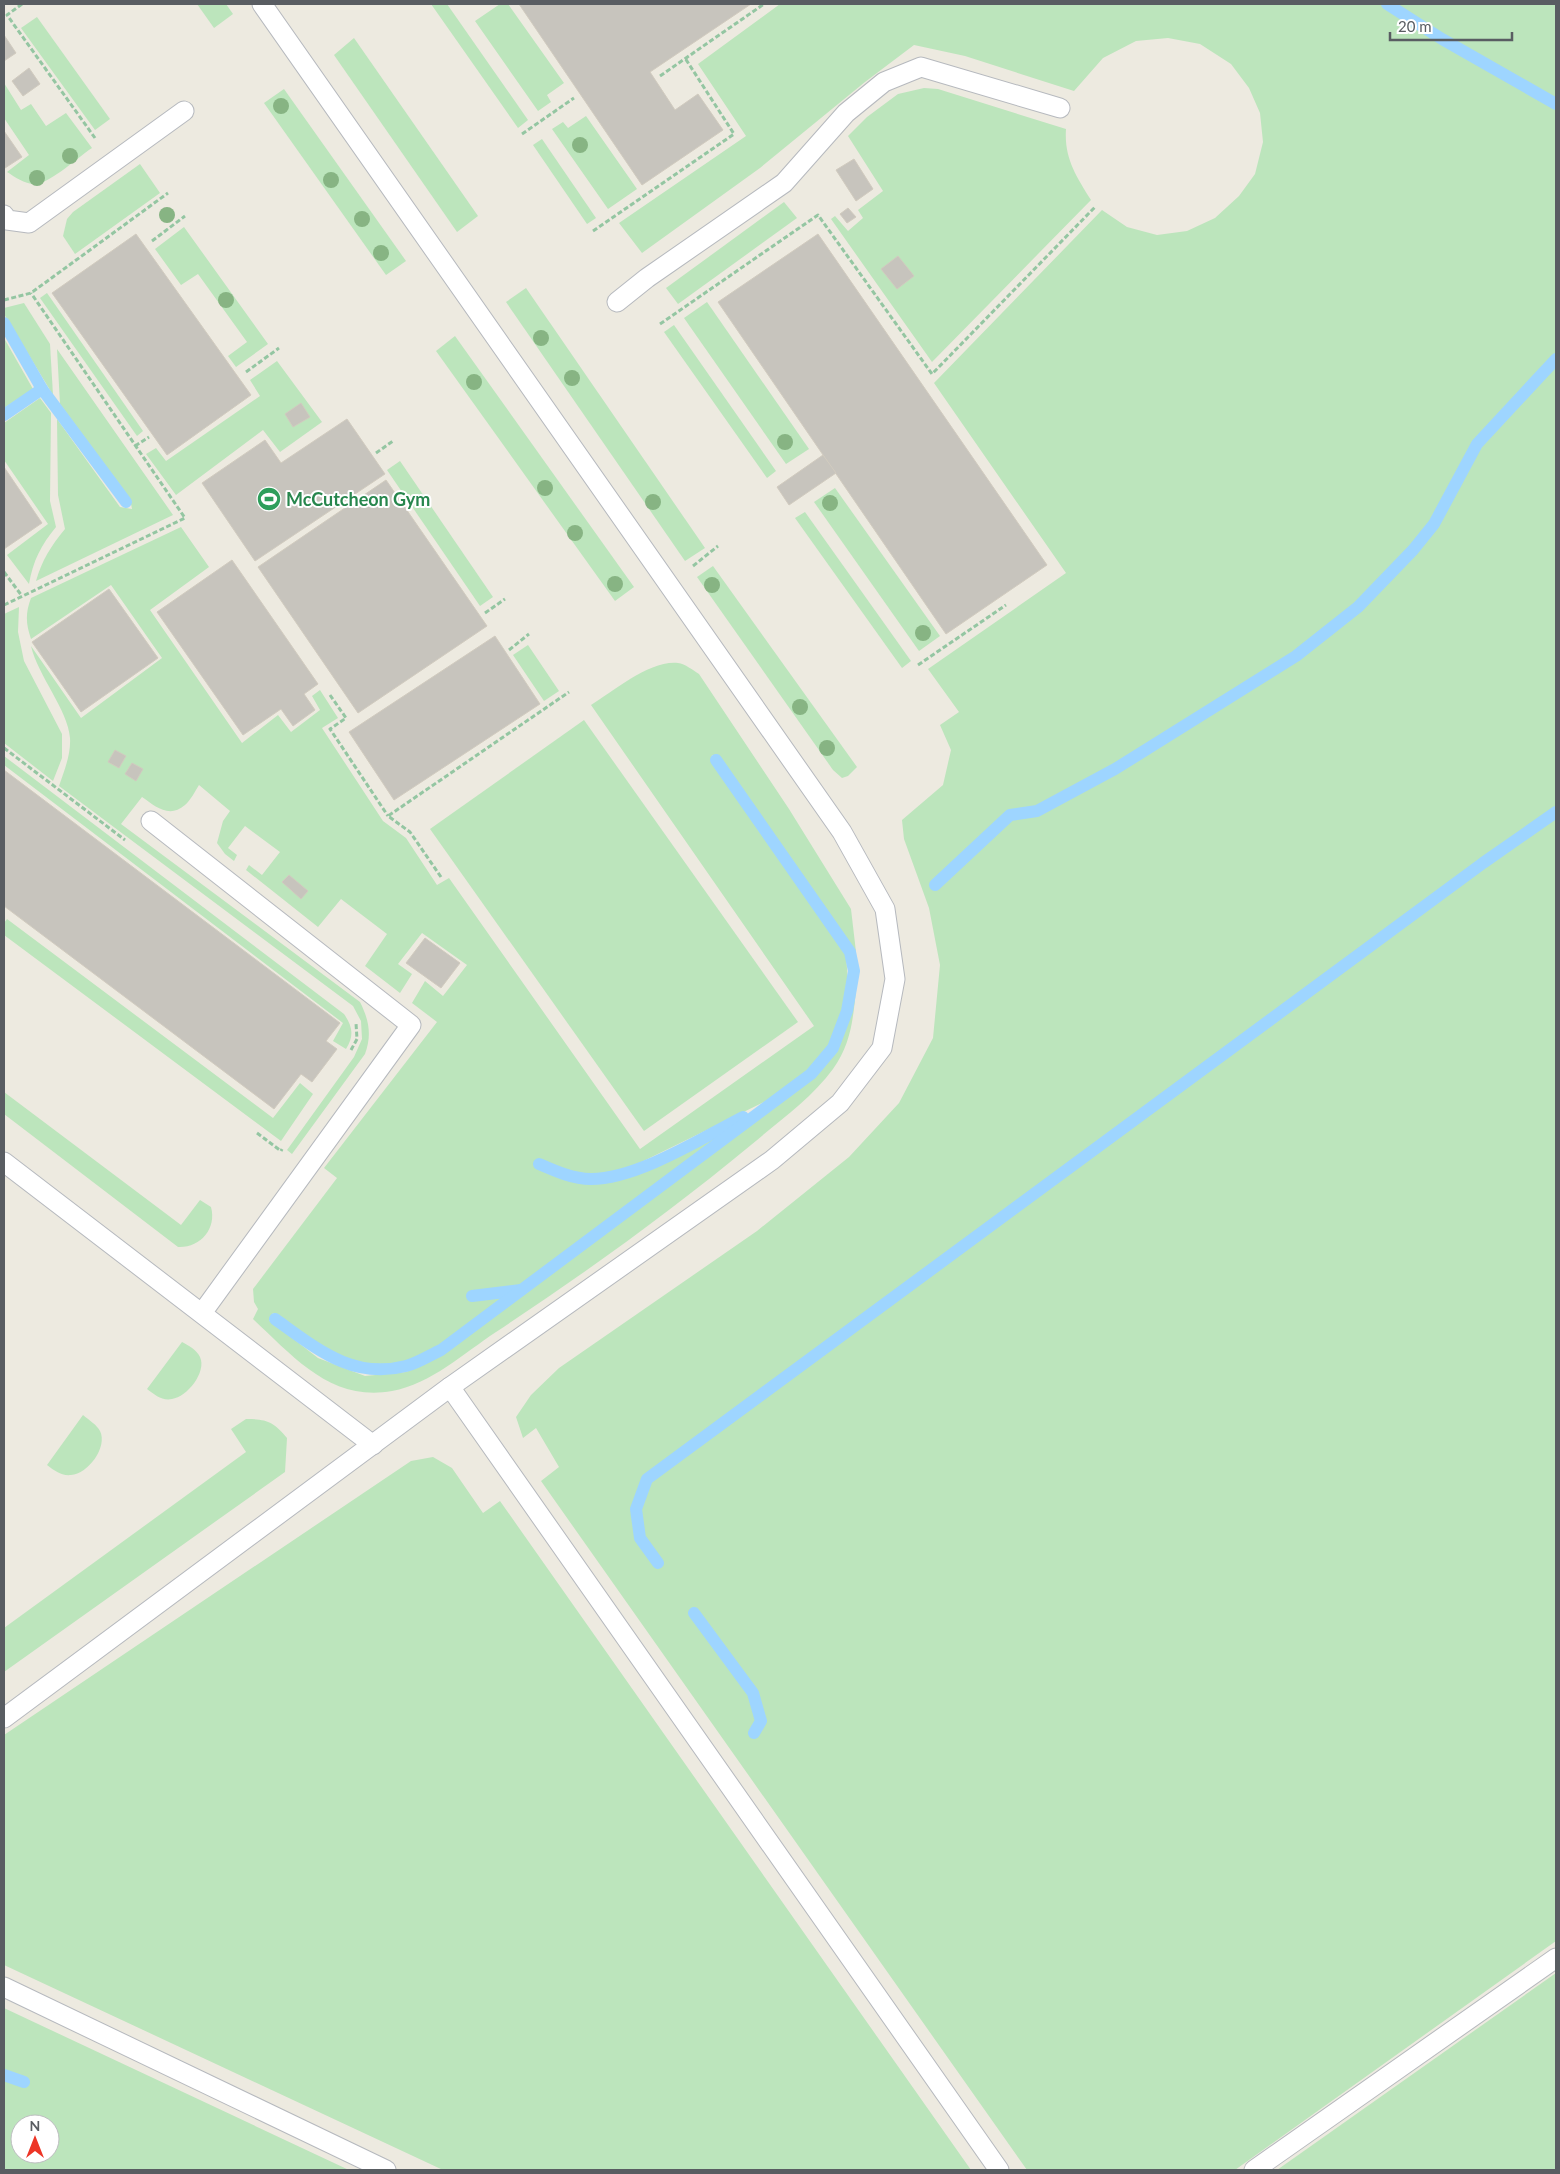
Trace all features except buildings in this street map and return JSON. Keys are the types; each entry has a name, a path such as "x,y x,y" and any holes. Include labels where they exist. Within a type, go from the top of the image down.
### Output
{"lane":[{"path":"4,1718 450,1387 772,1160 840,1102 882,1048 895,980 885,909 842,832 262,4"},
{"path":"616,302 647,278 784,183 846,113 884,82 921,67 1060,108"},
{"path":"4,215 7,220 29,223 184,111"},
{"path":"151,821 411,1025 202,1313"},
{"path":"4,1162 372,1444"},
{"path":"450,1387 999,2170"},
{"path":"1254,2170 1556,1958"},
{"path":"4,1987 386,2170"}],"path":[{"path":"22,4 7,15 98,143"},
{"path":"660,76 764,4"},
{"path":"593,231 734,134 685,58"},
{"path":"522,134 574,98"},
{"path":"4,300 30,293 168,193"},
{"path":"660,324 818,214 932,374 1096,206"},
{"path":"152,241 185,216"},
{"path":"4,605 185,518 30,293"},
{"path":"246,372 279,348"},
{"path":"135,446 149,437"},
{"path":"376,453 393,441"},
{"path":"689,570 718,546"},
{"path":"4,572 22,596"},
{"path":"485,613 505,599"},
{"path":"918,665 1006,605"},
{"path":"509,650 530,634"},
{"path":"388,816 569,692"},
{"path":"330,695 346,718 330,729 388,816 410,832 441,877"},
{"path":"4,748 129,843"},
{"path":"350,1053 357,1039 357,1026 353,1018"},
{"path":"257,1133 281,1151 287,1143"}],"green space":[{"path":"197,4 226,4 233,14 214,28"},
{"path":"431,4 447,4 528,120 518,128"},
{"path":"500,4 508,4 564,83 547,95 551,102 538,111 475,21"},
{"path":"780,4 1556,4 1556,1941 1235,2170 1027,2170 541,1481 559,1467 536,1428 523,1438 516,1417 531,1395 559,1368 757,1231 849,1157 899,1103 933,1038 940,965 929,908 904,839 902,820 943,785 951,750 940,725 959,712 928,669 1066,573 934,383 1102,210 1127,227 1157,235 1187,231 1215,218 1239,196 1255,174 1263,142 1260,113 1249,88 1231,64 1200,44 1168,38 1136,41 1103,58 1074,91 965,56 914,45 865,82 760,168 642,253 619,223 746,136 698,64"},
{"path":"37,17 110,119 95,130 21,28"},
{"path":"354,38 478,216 457,232 334,55"},
{"path":"4,83 21,110 31,104 46,126 66,113 92,148 50,179 36,184 28,183 7,172 29,155 4,118"},
{"path":"924,88 938,89 1066,129 1069,158 1076,175 1091,200 932,362 831,219 835,216 848,231 863,218 858,210 883,191 848,136 867,117 898,94"},
{"path":"284,89 406,261 386,275 264,103"},
{"path":"586,116 637,189 608,209 552,129 563,122 568,128"},
{"path":"542,139 596,218 587,224 533,145"},
{"path":"140,164 160,193 75,254 63,236 67,219 73,212"},
{"path":"784,202 797,218 678,304 666,288"},
{"path":"184,227 268,344 236,367 228,356 247,342 198,274 181,285 155,249"},
{"path":"526,288 705,548 685,561 506,302"},
{"path":"47,293 143,431 137,436 40,298"},
{"path":"707,302 809,449 786,464 684,318"},
{"path":"24,303 50,344 53,395 4,314 4,308"},
{"path":"674,325 776,471 767,478 664,332"},
{"path":"455,336 634,587 615,601 436,351"},
{"path":"4,338 33,389 4,408"},
{"path":"57,349 173,515 36,581 41,566 55,541 65,529 58,495 57,419 120,507 132,509 130,499 60,404"},
{"path":"277,361 322,422 280,452 263,430 176,495 146,454 156,448 166,461 260,396 250,380"},
{"path":"40,398 51,413 50,501 56,527 38,554 29,584 7,555 48,524 4,460 4,423"},
{"path":"400,461 493,597 480,606 387,470"},
{"path":"835,488 940,636 919,651 814,502"},
{"path":"805,512 911,661 902,668 795,518"},
{"path":"181,527 209,567 150,610 242,743 278,715 291,732 320,710 312,696 320,690 338,718 322,728 383,821 406,838 437,885 449,878 640,1149 814,1026 591,705 644,671 656,666 678,663 699,674 789,809 851,909 856,952 718,756 712,755 711,761 846,954 848,983 843,1009 831,1047 809,1071 772,1098 621,1172 591,1176 566,1172 541,1161 536,1163 538,1167 561,1177 590,1182 623,1179 750,1117 521,1287 473,1293 469,1296 472,1299 514,1294 440,1346 406,1362 369,1367 326,1350 273,1313 269,1320 318,1358 365,1376 406,1372 442,1355 809,1082 835,1054 846,1028 856,990 850,1031 839,1060 815,1090 794,1109 658,1218 562,1288 447,1367 420,1382 392,1391 370,1393 350,1390 332,1383 315,1373 283,1348 253,1319 258,1309 254,1302 253,1289 337,1178 324,1168 437,1022 412,1003 425,981 443,996 467,965 422,933 398,964 412,974 400,993 365,966 387,934 341,899 318,927 246,870 249,865 262,875 280,852 245,826 228,848 237,855 234,861 225,854 217,843 223,821 230,811 199,785 187,803 173,811 162,810 142,797 121,824 360,1002 363,1009 369,1034 365,1054 292,1154 287,1150 354,1057 362,1039 361,1021 353,1006 59,786 69,751 70,738 68,727 31,646 81,718 162,658 111,585 31,639 27,619 31,598"},
{"path":"713,566 857,767 848,776 842,778 833,770 697,577"},
{"path":"19,607 18,632 24,661 62,734 62,758 53,781 4,743 4,614"},
{"path":"528,645 559,691 544,701 513,655"},
{"path":"584,720 798,1022 644,1131 430,829"},
{"path":"4,756 344,1014 351,1032 346,1049 333,1041 343,1023 4,765"},
{"path":"7,919 273,1118 300,1083 313,1094 281,1141 4,935 4,923"},
{"path":"4,1092 181,1225 200,1200 211,1207 211,1223 205,1236 193,1244 178,1247 4,1114"},
{"path":"182,1342 199,1354 201,1370 194,1383 184,1394 172,1399 162,1398 147,1389"},
{"path":"83,1415 100,1431 102,1437 99,1452 84,1470 71,1475 61,1474 47,1465"},
{"path":"246,1419 269,1422 287,1438 285,1472 4,1672 4,1628 246,1452 231,1429"},
{"path":"433,1457 452,1468 483,1513 500,1501 971,2170 443,2170 4,1965 4,1735 411,1461"},
{"path":"1556,1973 1556,2170 1277,2170"},
{"path":"4,2008 349,2170 4,2170"}],"waterway":[{"path":"1387,4 1442,39 1556,104"},
{"path":"4,323 42,389 126,502"},
{"path":"935,885 1010,815 1037,811 1115,769 1296,656 1358,607 1413,550 1434,524 1477,444 1556,359"},
{"path":"4,415 42,389"},
{"path":"275,1319 320,1350 352,1365 369,1369 387,1369 406,1366 419,1361 441,1350 811,1074 833,1048 847,1011 854,971 850,952 716,760"},
{"path":"658,1563 640,1538 636,1509 647,1479 1483,863 1556,812"},
{"path":"539,1164 578,1178 609,1177 628,1172 669,1156 743,1117"},
{"path":"472,1296 521,1290"},
{"path":"694,1613 753,1693 761,1721 754,1733"},
{"path":"4,2075 24,2082"}],"place":[{"name":"McCutcheon Gym","path":"269,499"}]}
